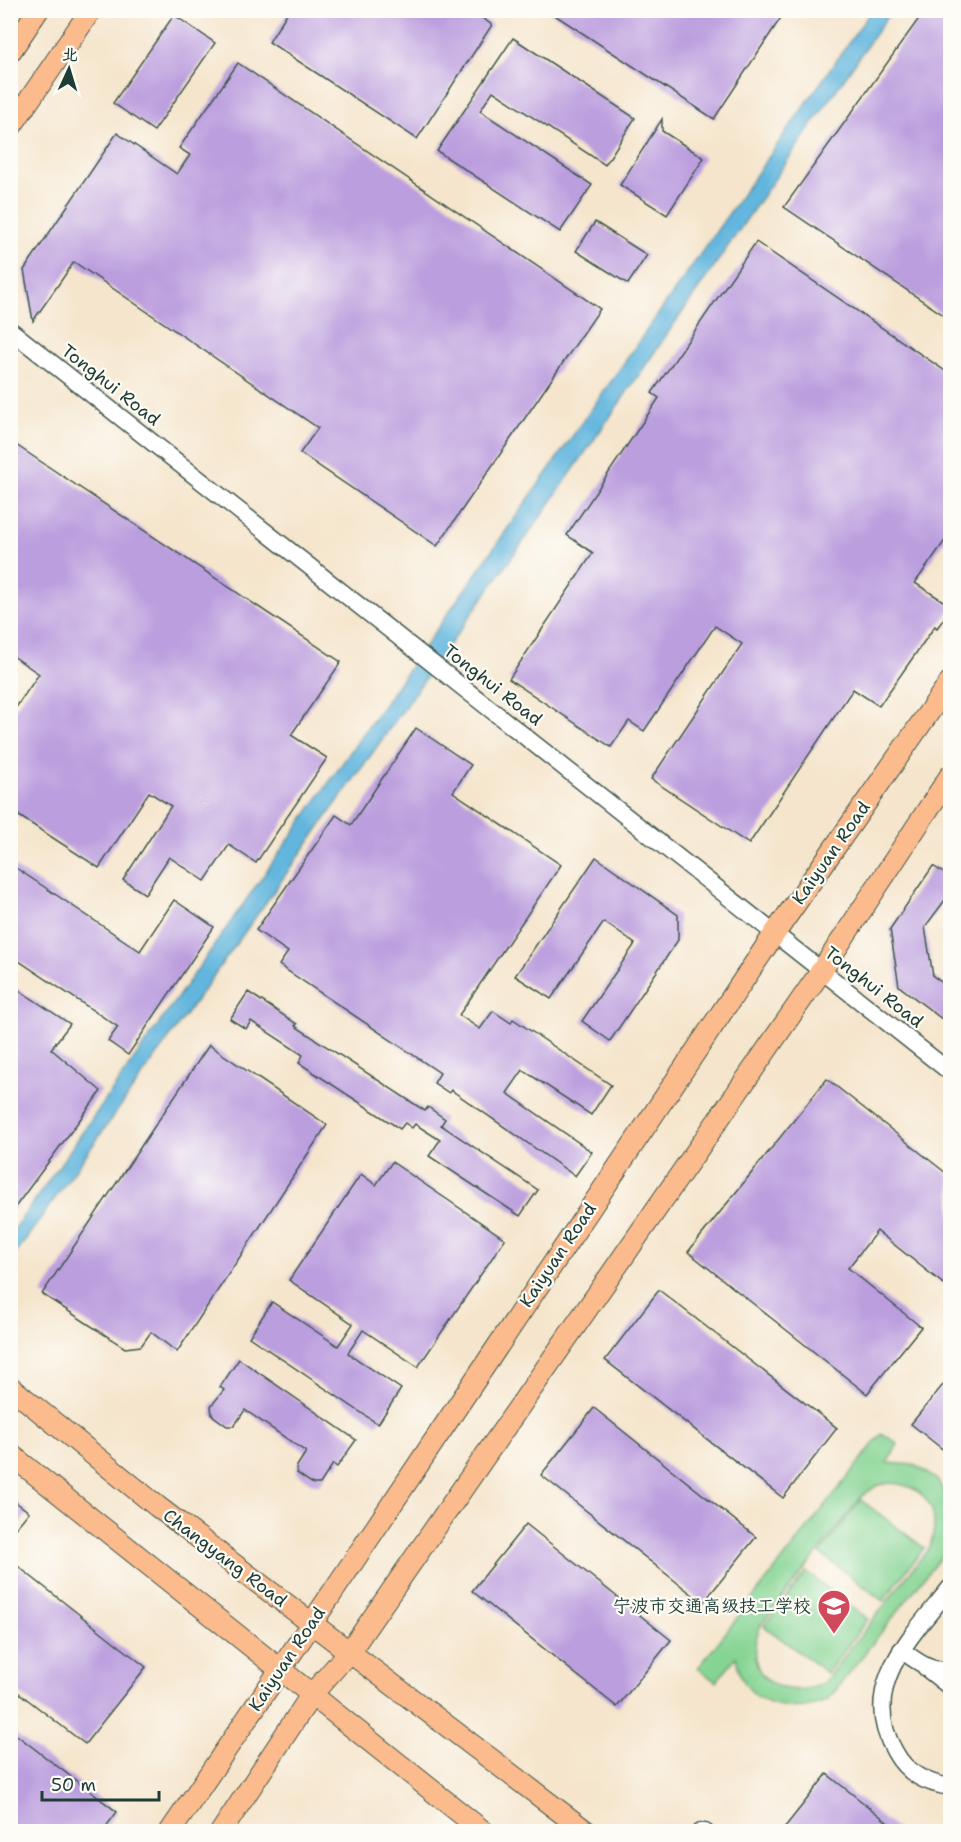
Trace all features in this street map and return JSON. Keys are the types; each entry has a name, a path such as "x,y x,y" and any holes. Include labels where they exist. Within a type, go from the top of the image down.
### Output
{"main road":[{"path":"10,51 38,10"},
{"path":"10,128 91,10"},
{"name":"Kaiyuan Road","path":"170,1832 775,933 951,682"},
{"path":"221,1832 312,1694 350,1651 822,970 951,776"},
{"name":"Changyang Road","path":"10,1387 158,1507 587,1832"},
{"path":"10,1454 484,1832"}],"street":[{"name":"Tonghui Road","path":"10,330 951,1072"},
{"path":"951,1588 901,1650 884,1685 882,1699 884,1726 888,1741 909,1772 927,1781 951,1787"},
{"path":"901,1650 951,1687"},
{"path":"926,1668 943,1671 951,1669"}],"green space":[{"path":"882,1433 898,1444 887,1463 915,1465 937,1480 945,1492 950,1520 943,1554 828,1700 806,1707 770,1703 750,1690 740,1675 736,1657 716,1682 698,1668","holes":["892,1483 905,1486 923,1496 933,1514 933,1536 929,1548 825,1681 817,1686 797,1690 777,1686 769,1681 757,1665 754,1650 761,1625 862,1496 878,1485"]},
{"path":"861,1500 924,1548 883,1601 820,1553"},
{"path":"806,1572 868,1619 827,1673 764,1626"}],"water":[{"path":"871,11 891,11 537,522 11,1260 11,1234"}],"building":[{"path":"289,10 471,10 492,25 417,139 269,42"},
{"path":"547,10 786,10 714,119"},
{"path":"925,10 936,10 951,20 951,320 784,207"},
{"path":"174,15 215,43 154,131 113,103"},
{"path":"513,38 635,118 605,165 493,91 480,111 592,185 560,232 437,151"},
{"path":"238,63 600,309 437,546 300,453 318,428 74,262 33,321 24,270 117,133 177,174 190,155 179,148"},
{"path":"662,119 662,131 704,158 667,215 620,185"},
{"path":"595,222 647,255 628,284 576,251"},
{"path":"756,242 951,375 951,532 915,583 951,606 951,609 937,628 935,626 879,706 853,689 749,844 651,779 742,644 715,626 644,731 629,721 611,747 509,679 593,553 567,535 659,398 652,393"},
{"path":"10,441 341,662 291,735 327,758 256,863 229,845 205,881 169,857 145,894 123,880 171,806 149,792 99,868 10,810 10,716 39,674 10,654"},
{"path":"416,728 471,765 453,792 561,865 459,1015 480,1029 493,1011 511,1023 513,1019 611,1085 591,1115 523,1070 507,1093 592,1152 575,1176 451,1090 449,1093 434,1083 440,1073 279,965 288,952 256,930 336,815 351,825"},
{"path":"596,857 678,915 678,940 610,1041 582,1021 635,944 604,922 551,999 515,976"},
{"path":"10,864 140,951 174,900 214,927 128,1055 108,1041 118,1027 10,955"},
{"path":"933,866 951,878 951,892 925,927 933,976 951,989 951,1026 899,986 890,929"},
{"path":"10,984 70,1024 51,1049 101,1091 10,1214"},
{"path":"248,992 297,1024 295,1026 425,1111 428,1107 445,1119 441,1125 538,1190 520,1216 429,1156 440,1140 415,1124 412,1128 405,1123 400,1129 299,1063 303,1055 251,1021 246,1029 230,1019"},
{"path":"209,1045 327,1125 177,1352 151,1332 141,1346 125,1348 42,1294"},
{"path":"827,1079 951,1177 951,1290 877,1231 848,1268 921,1327 867,1394 688,1252"},
{"path":"392,1162 505,1239 418,1367 363,1330 348,1353 401,1389 378,1424 249,1337 272,1302 338,1346 353,1324 289,1280 361,1174 376,1185"},
{"path":"659,1290 837,1428 783,1498 605,1360"},
{"path":"239,1359 356,1440 337,1467 333,1464 320,1484 313,1484 297,1473 297,1466 306,1452 245,1410 234,1426 227,1426 212,1415 211,1406 224,1390 220,1387"},
{"path":"951,1375 951,1456 911,1424"},
{"path":"594,1408 756,1537 703,1603 541,1475"},
{"path":"10,1498 29,1512 10,1535"},
{"path":"526,1524 671,1640 617,1707 472,1591"},
{"path":"10,1560 146,1667 85,1744 10,1686"},
{"path":"10,1730 117,1812 102,1832 10,1832"},
{"path":"827,1774 900,1832 781,1832"}],"place":[{"name":"宁波市交通高级技工学校","path":"834,1635"}]}
